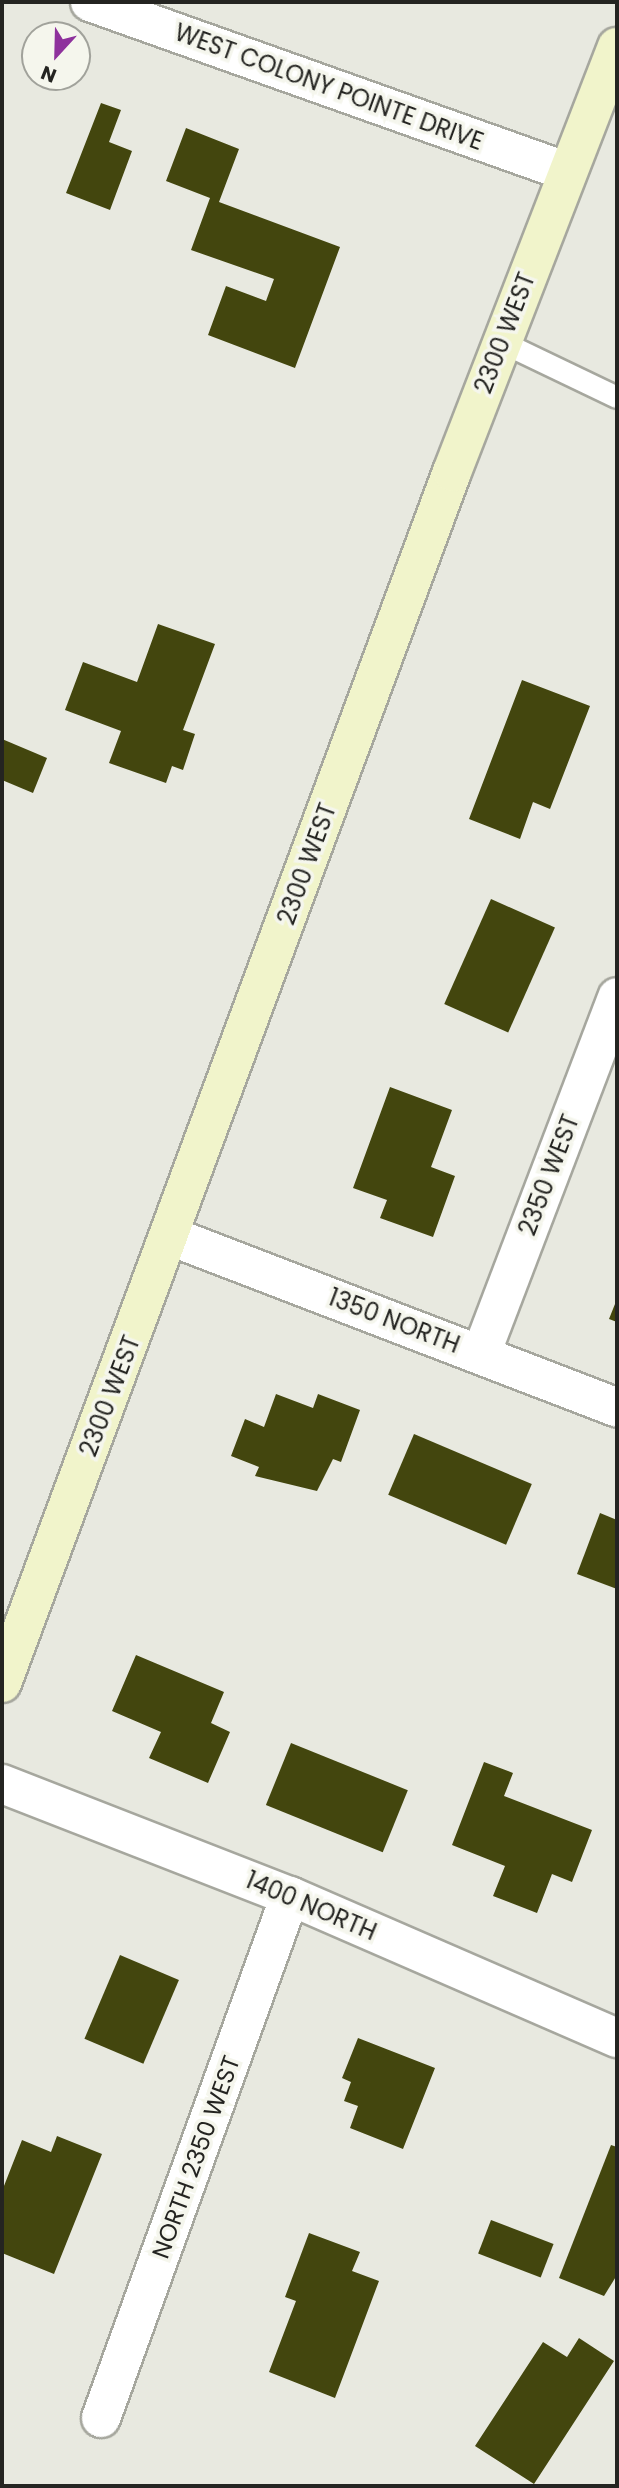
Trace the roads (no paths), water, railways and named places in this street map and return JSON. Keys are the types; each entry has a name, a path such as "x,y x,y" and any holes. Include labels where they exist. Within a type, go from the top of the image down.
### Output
{"main road":[{"name":"2300 WEST","path":"2,1683 502,342 568,172 613,70"}],"street":[{"name":"WEST COLONY POINTE DRIVE","path":"90,2 169,15 568,172"},
{"name":"2350 WEST","path":"481,1354 617,997"},
{"name":"1350 NORTH","path":"170,1236 617,1408"},
{"name":"1400 NORTH","path":"2,1784 290,1896 617,2038"},
{"name":"NORTH 2350 WEST","path":"101,2418 290,1896"}],"lane":[{"path":"502,342 617,397"}]}
